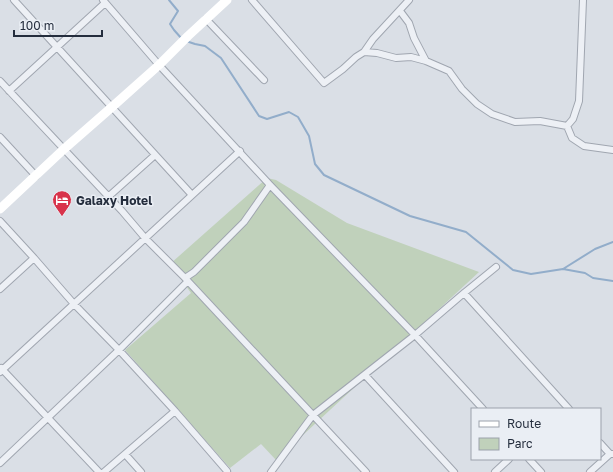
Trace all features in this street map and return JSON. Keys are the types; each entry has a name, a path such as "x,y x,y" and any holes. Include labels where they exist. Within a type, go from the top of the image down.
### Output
{"main road":[{"path":"0,209 64,149 159,65 178,45 227,0"}],"street":[{"path":"14,0 192,195"},
{"path":"252,0 324,84 364,52 373,39 409,0"},
{"path":"567,126 573,119 579,101 583,0"},
{"path":"9,91 104,1 159,65 270,185 415,335 482,408"},
{"path":"400,11 409,22 414,38 426,61"},
{"path":"206,19 264,80"},
{"path":"364,52 377,53 396,58 410,57 426,61 449,72 462,89 477,104 492,114 515,122 540,121 567,126"},
{"path":"0,81 145,238 314,415 366,472"},
{"path":"567,126 572,138 584,146 613,150"},
{"path":"0,137 36,176"},
{"path":"99,472 1,370 240,152"},
{"path":"108,197 155,155"},
{"path":"0,463 120,350 186,280 244,222 270,185"},
{"path":"0,222 74,304 120,350 227,472"},
{"path":"0,289 34,258"},
{"path":"271,472 314,415 415,335 496,267"},
{"path":"464,293 569,408"},
{"path":"364,375 454,472"},
{"path":"104,472 175,411"},
{"path":"590,472 612,454 601,443"},
{"path":"125,454 141,472"},
{"path":"495,472 507,460"},
{"path":"530,460 541,472"}],"green space":[{"path":"267,178 276,180 347,223 479,272 276,460 261,444 230,468 125,350 191,293 170,264"}],"waterway":[{"path":"169,0 178,11 170,24 182,39"},
{"path":"186,41 205,46 221,58 259,116 267,119 289,112 298,117 309,136 315,164 324,175 410,216 466,232 513,270 531,274 563,269 595,249 613,242"},
{"path":"563,269 585,273 593,278 613,281"}],"place":[{"name":"Galaxy Hotel","path":"62,217"}]}
